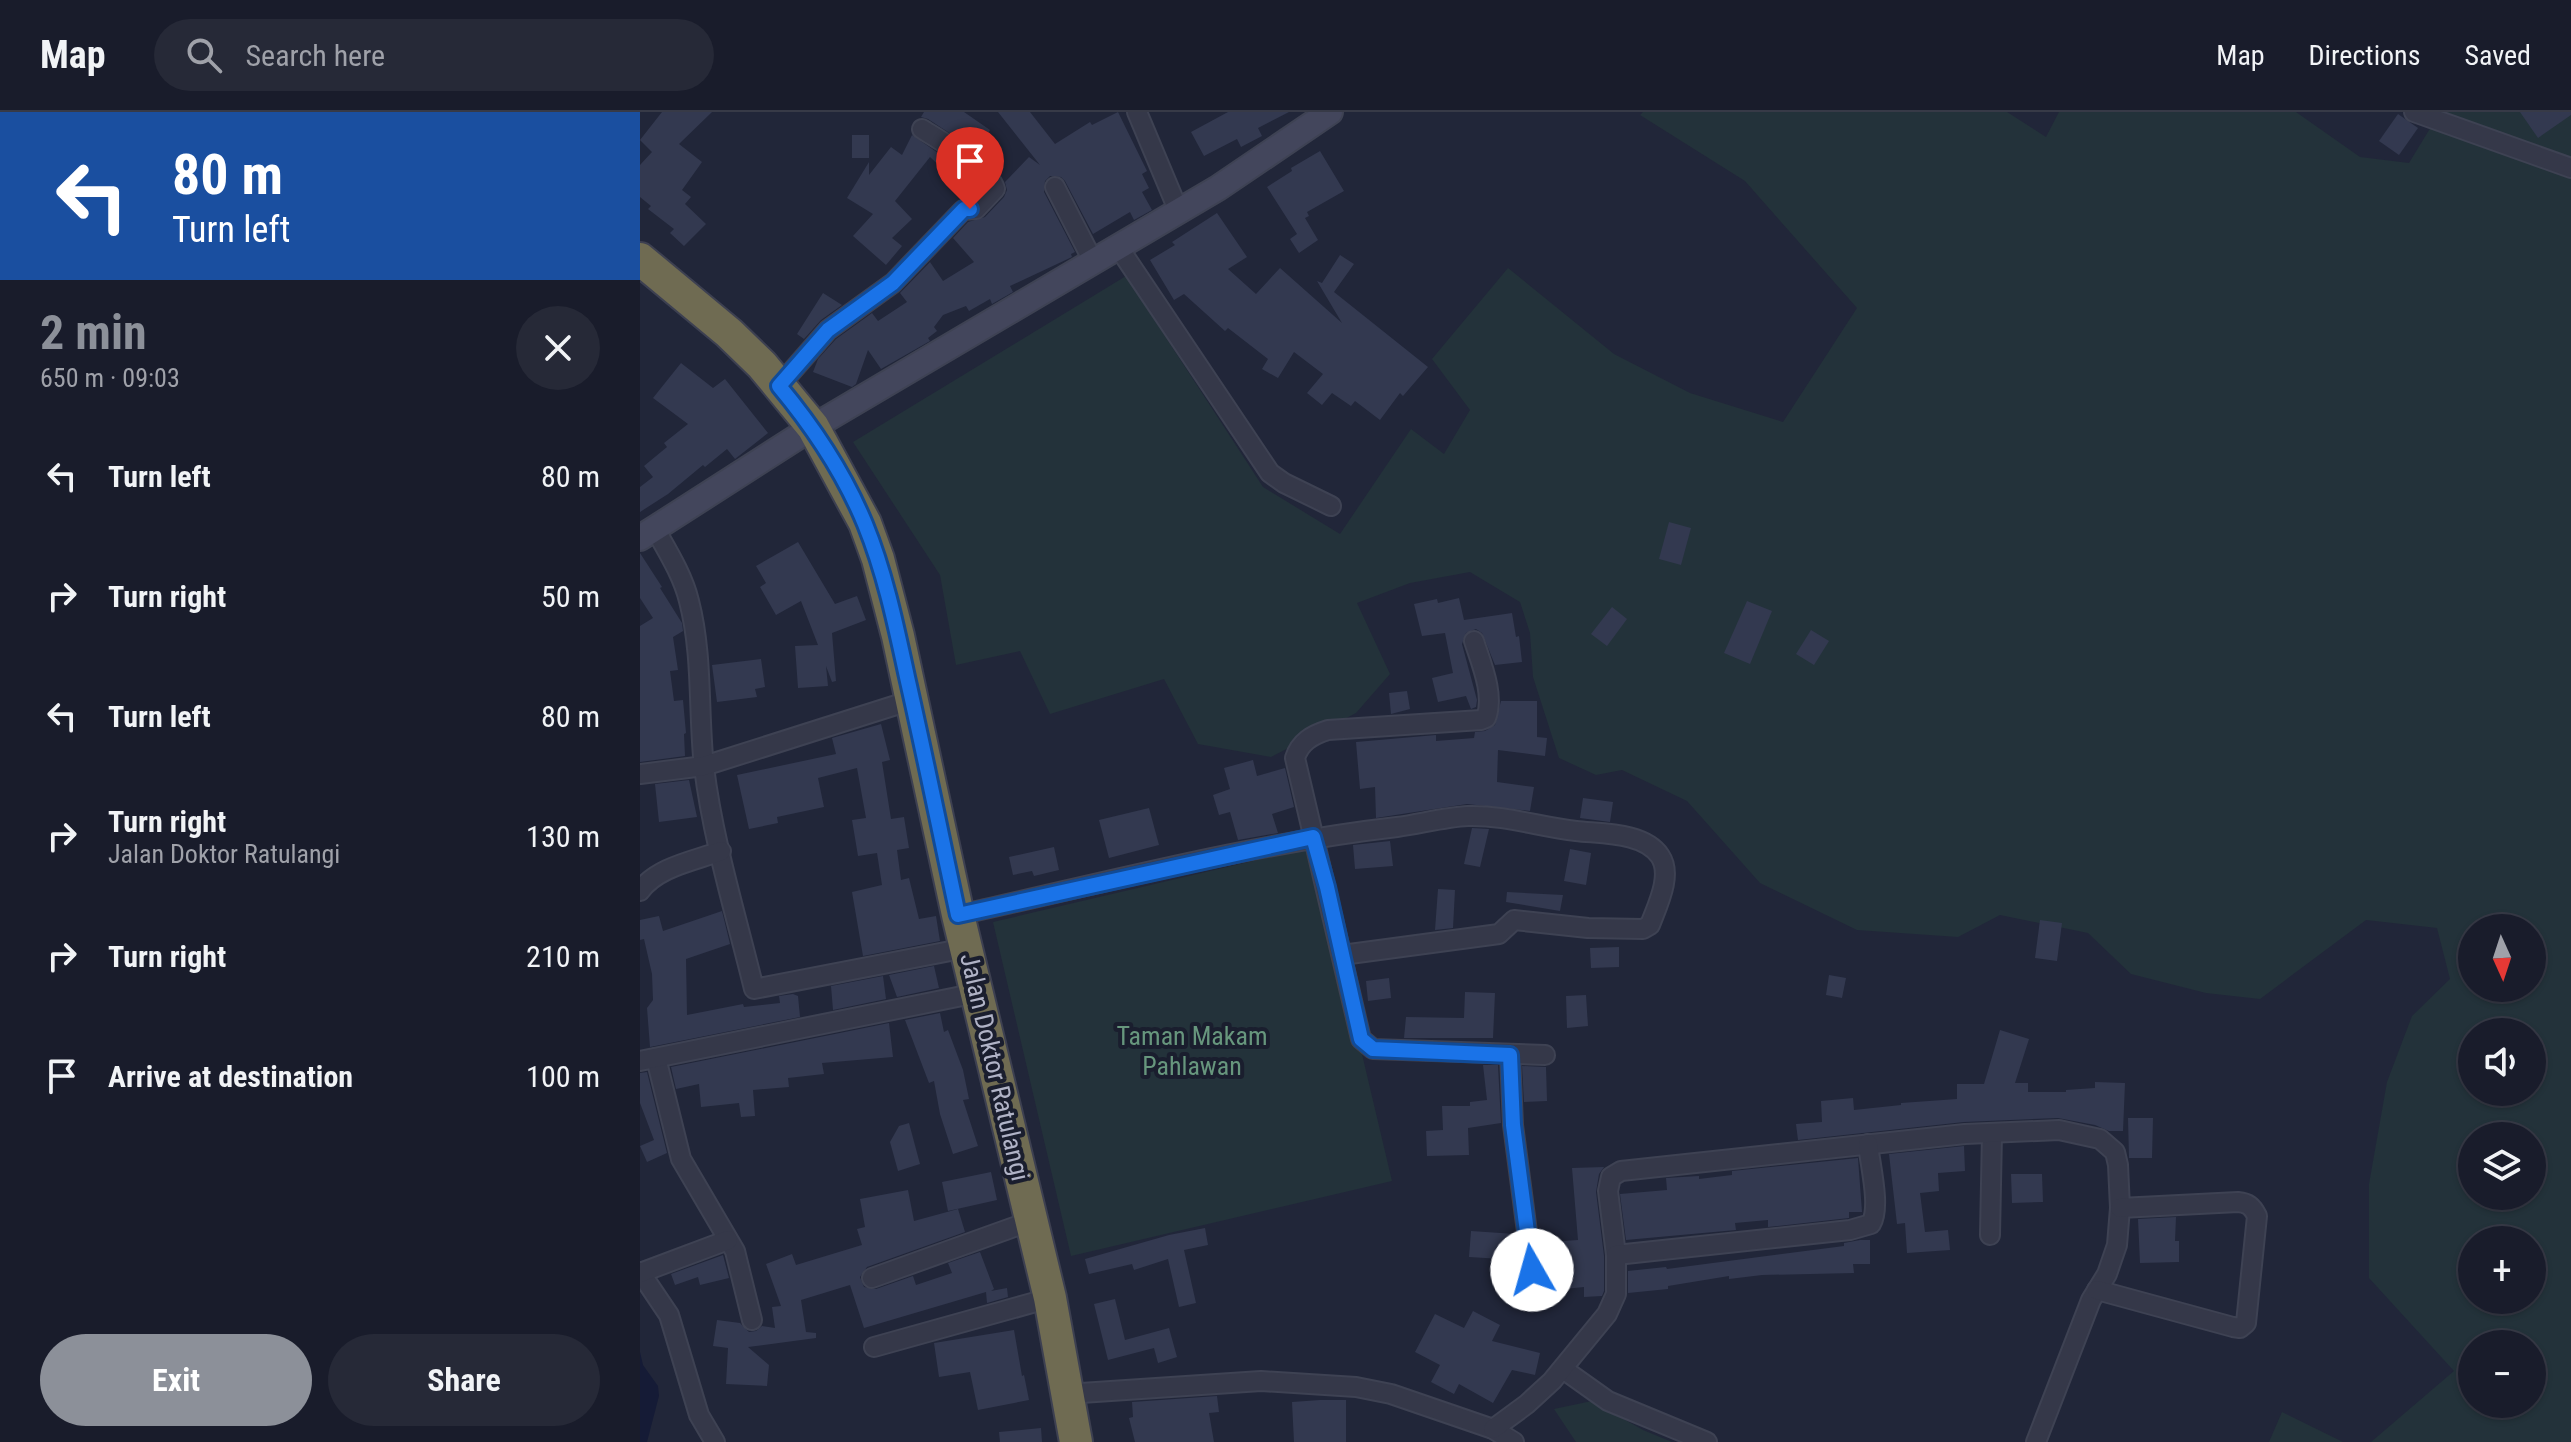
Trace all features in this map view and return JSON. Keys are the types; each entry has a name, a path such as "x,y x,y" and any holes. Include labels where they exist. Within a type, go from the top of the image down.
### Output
{"highway":[{"name":"Jalan Doktor Ratulangi","path":"640,259 729,333 813,427 859,511 878,559 958,915 1050,1298 1076,1442"}],"street":[{"path":"1137,112 1179,212"},
{"path":"966,948 754,989 704,766 689,602 670,557 648,534 813,427 1179,212 1330,112"},
{"path":"2420,113 2571,168"},
{"path":"779,386 828,330 893,283 964,209 974,210 995,189 991,181 969,162 922,129"},
{"path":"1055,187 1094,263"},
{"path":"1119,248 1270,473 1331,506"},
{"path":"1474,641 1489,704 1486,718 1328,730 1316,734 1298,748 1295,758 1361,1039 1366,1045 1373,1049 1545,1055"},
{"path":"640,774 704,766 912,700"},
{"path":"958,915 1313,837 1478,816 1621,835 1656,851 1663,859 1664,884 1650,925 1643,929 1588,928 1514,920 1509,921 1499,934 1342,955"},
{"path":"640,891 659,874 721,851"},
{"path":"752,1320 735,1251 681,1159 648,1060 977,993"},
{"path":"1510,1055 1513,1125 1532,1270"},
{"path":"1493,1429 1527,1404 1563,1369 1615,1300 1616,1255 1608,1191 1611,1177 1616,1172 1868,1144 2059,1130 2100,1139 2115,1152 2120,1208 2113,1259 2097,1290 2036,1442"},
{"path":"1990,1235 1992,1133"},
{"path":"1616,1255 1850,1230 1871,1224 1875,1218 1875,1206 1868,1144"},
{"path":"2097,1290 2233,1327 2240,1328 2246,1323 2257,1216 2254,1209 2247,1203 2238,1202 2120,1208"},
{"path":"872,1278 1031,1221"},
{"path":"715,1442 699,1415 669,1315 640,1272 728,1240"},
{"path":"874,1347 1050,1298"},
{"path":"1563,1369 1608,1401 1707,1442"},
{"path":"1066,1394 1261,1381 1320,1383 1391,1394 1493,1429 1514,1442"}],"green space":[{"path":"1643,112 2007,112 2046,137 2059,112 2296,112 2360,157 2409,163 2440,112 2571,112 2571,1442 2371,1442 2454,1371 2369,1278 2369,1184 2387,1082 2412,1016 2450,979 2437,928 2366,920 2260,999 2206,993 2131,974 2088,933 2000,915 1958,937 1857,930 1760,883 1687,801 1622,770 1596,775 1559,758 1533,677 1530,633 1520,602 1470,572 1410,583 1357,603 1390,674 1356,713 1271,757 1198,744 1164,679 1050,714 1020,651 956,665 940,575 853,442 1126,276 1263,487 1340,534 1411,429 1444,454 1470,410 1432,359 1508,268 1614,354 1690,393 1783,422 1857,308 1745,181 1640,115"},
{"name":"Taman Makam Pahlawan","path":"1313,847 1392,1181 1071,1256 993,922"},
{"path":"1592,1401 1643,1430 1672,1442 1576,1442 1554,1409"},
{"path":"2282,1412 2343,1442 2269,1442"}],"water":[{"path":"640,1352 643,1365 658,1386 659,1396 647,1442 640,1442"}],"building":[{"path":"662,112 712,112 679,144 702,162 682,190 691,197 685,204 706,224 684,246 670,233 674,229 648,209 651,206 640,197 640,165 652,152 640,140"},
{"path":"924,112 964,112 990,130 977,151 921,117"},
{"path":"998,112 1030,112 1055,144 1090,122 1092,125 1118,112 1147,171 1142,174 1149,188 1142,192 1152,210 1134,220 1130,212 1093,234 1065,181 1061,177 1050,176 1045,181 1044,192 1075,252 1071,254 1072,257 1010,286 1013,292 992,304 990,299 969,311 966,306 943,315 934,327 937,331 928,338 930,341 881,369 868,350 856,384 852,387 813,372 818,359 836,339 872,313 878,321 907,302 900,293 930,262 943,281 974,262 953,238 968,222 985,217 1004,197 1007,190 1005,182 1029,157 1040,165"},
{"path":"1228,112 1289,112 1258,128 1262,136 1241,147 1237,139 1204,156 1191,132"},
{"path":"2520,112 2571,112 2571,115 2538,138"},
{"path":"2398,114 2418,128 2399,155 2379,141"},
{"path":"852,135 869,135 869,158 852,158"},
{"path":"912,135 957,166 980,187 972,196 930,157 895,201 912,219 892,238 902,246 886,265 853,236 873,214 847,198 869,162 869,175 891,147 902,155"},
{"path":"1320,151 1344,191 1307,212 1309,216 1305,218 1318,240 1299,253 1290,239 1297,234 1267,187"},
{"path":"1217,213 1247,257 1228,269 1256,294 1280,268 1342,323 1317,281 1322,283 1340,255 1354,264 1334,292 1428,367 1403,396 1400,393 1380,420 1355,401 1351,406 1332,393 1322,405 1307,393 1323,374 1294,352 1278,378 1262,369 1268,359 1228,328 1225,331 1184,294 1174,300 1150,260"},
{"path":"823,293 842,305 821,320 804,339 797,334"},
{"path":"681,363 713,388 725,379 768,433 735,459 727,449 640,512 640,487 653,477 644,466 667,447 664,443 688,424 653,398"},
{"path":"1669,522 1691,528 1681,565 1659,559"},
{"path":"798,542 835,604 857,596 866,620 832,633 836,681 832,682 826,666 828,686 798,688 795,646 818,645 801,601 776,615 760,587 766,583 756,566"},
{"path":"640,553 682,623 683,631 673,637 678,670 670,671 674,701 683,700 686,733 685,756 640,762 640,626 653,618 640,598"},
{"path":"1459,598 1464,620 1512,613 1522,662 1495,665 1482,633 1476,629 1466,633 1462,644 1477,700 1476,707 1471,709 1466,696 1438,702 1432,678 1453,673 1445,633 1422,636 1414,604"},
{"path":"1747,601 1772,611 1750,664 1724,653"},
{"path":"1612,607 1627,619 1607,646 1591,634"},
{"path":"1811,630 1829,641 1814,665 1796,654"},
{"path":"761,659 765,687 755,689 757,697 717,702 712,665"},
{"path":"1407,691 1410,709 1391,714 1389,693"},
{"path":"1501,701 1537,701 1537,737 1547,738 1545,756 1498,750 1497,782 1534,787 1530,811 1467,804 1376,818 1375,787 1360,789 1356,742 1436,735 1436,741 1474,738 1475,732 1495,725"},
{"path":"881,724 890,760 882,762 891,819 904,817 909,848 897,850 901,880 909,878 919,919 936,916 940,941 863,956 852,892 882,885 877,853 858,856 852,820 866,818 857,768 818,778 824,807 777,817 778,823 749,829 737,775 836,754 832,738"},
{"path":"1253,760 1257,776 1285,768 1294,807 1272,814 1278,833 1238,840 1230,812 1219,815 1213,795 1230,789 1224,768"},
{"path":"689,780 697,817 659,822 655,784"},
{"path":"1583,798 1613,802 1610,822 1580,818"},
{"path":"1149,808 1159,845 1109,858 1099,820"},
{"path":"1472,828 1489,829 1480,867 1464,864"},
{"path":"1390,841 1393,866 1355,869 1353,845"},
{"path":"1054,847 1059,870 1034,876 1032,871 1013,875 1009,857"},
{"path":"1570,849 1591,853 1586,885 1564,881"},
{"path":"1438,889 1455,890 1453,928 1435,930"},
{"path":"1507,892 1563,895 1560,911 1506,902"},
{"path":"722,911 730,944 686,959 687,1015 743,1004 744,1007 780,1003 779,996 793,994 798,996 800,1017 650,1047 647,1008 653,1000 652,974 644,939 640,940 640,920 659,916 663,931"},
{"path":"2040,920 2062,923 2057,961 2035,958"},
{"path":"1619,947 1619,967 1591,968 1590,948"},
{"path":"934,966 939,988 897,997 889,975"},
{"path":"1829,975 1846,978 1842,998 1826,995"},
{"path":"883,976 886,999 833,1010 831,986"},
{"path":"1389,978 1391,998 1368,1001 1366,981"},
{"path":"1465,992 1495,993 1493,1038 1404,1038 1406,1017 1464,1018"},
{"path":"1586,995 1588,1026 1567,1028 1566,996"},
{"path":"940,1013 944,1032 948,1030 963,1070 969,1099 963,1100 978,1146 953,1154 940,1114 934,1081 929,1083 905,1020"},
{"path":"889,1023 893,1057 822,1063 824,1074 788,1078 789,1087 753,1090 755,1116 741,1117 739,1103 701,1107 699,1084 676,1089 671,1067"},
{"path":"2000,1030 2029,1039 2015,1083 2028,1083 2028,1092 2095,1088 2095,1082 2125,1083 2123,1131 2109,1131 2058,1118 1964,1122 1798,1140 1796,1124 1822,1122 1821,1101 1853,1098 1854,1110 1957,1099 1957,1084 1984,1084"},
{"path":"1483,1065 1498,1065 1501,1123 1468,1128 1469,1155 1427,1156 1426,1131 1443,1130 1442,1106 1470,1106 1470,1102 1487,1100"},
{"path":"1522,1066 1546,1067 1547,1101 1524,1102"},
{"path":"647,1072 667,1153 647,1162 640,1146 654,1140 640,1103 640,1073"},
{"path":"2128,1118 2153,1118 2152,1158 2129,1158"},
{"path":"909,1123 920,1164 898,1171 890,1142 899,1126"},
{"path":"1964,1146 1965,1171 1938,1173 1939,1191 1920,1193 1925,1232 1948,1230 1950,1250 1907,1253 1905,1223 1897,1224 1889,1154"},
{"path":"1858,1158 1862,1212 1849,1212 1849,1218 1768,1227 1768,1220 1735,1223 1736,1230 1626,1240 1620,1194 1667,1190 1666,1178 1699,1176 1699,1179 1732,1175 1732,1171"},
{"path":"1604,1167 1599,1174 1596,1192 1604,1256 1604,1291 1602,1296 1584,1297 1584,1287 1555,1290 1550,1242 1578,1240 1572,1168"},
{"path":"991,1172 997,1200 948,1211 942,1182"},
{"path":"2011,1174 2042,1174 2043,1202 2012,1203"},
{"path":"908,1190 914,1221 958,1209 965,1232 867,1267 860,1277 864,1287 876,1289 913,1276 916,1285 952,1273 948,1263 980,1252 994,1289 991,1291 1007,1288 1008,1297 987,1303 986,1292 864,1328 850,1285 801,1300 806,1332 816,1333 816,1338 748,1347 769,1365 767,1386 726,1384 728,1348 713,1346 717,1320 740,1323 749,1332 762,1326 775,1328 772,1307 781,1306 766,1264 792,1254 796,1265 862,1245 857,1229 865,1227 860,1199"},
{"path":"2176,1217 2175,1241 2179,1241 2179,1262 2140,1263 2138,1219"},
{"path":"1205,1228 1208,1245 1184,1250 1196,1303 1179,1307 1168,1259 1134,1270 1132,1264 1089,1274 1085,1259"},
{"path":"1471,1231 1515,1234 1518,1260 1469,1257"},
{"path":"1870,1240 1870,1264 1853,1264 1854,1273 1762,1275 1729,1279 1729,1276 1668,1286 1668,1289 1628,1293 1628,1271 1667,1269 1844,1246 1844,1243"},
{"path":"723,1255 729,1278 700,1285 698,1277 675,1285 671,1274"},
{"path":"1115,1299 1125,1340 1169,1328 1177,1357 1158,1363 1154,1348 1108,1360 1094,1304"},
{"path":"1473,1311 1500,1325 1492,1341 1540,1353 1535,1375 1512,1370 1493,1403 1459,1384 1454,1394 1431,1382 1440,1365 1415,1352 1435,1314 1464,1328"},
{"path":"1014,1330 1029,1400 978,1410 970,1372 939,1377 934,1343"},
{"path":"1217,1396 1219,1412 1209,1413 1214,1442 1135,1442 1129,1418 1133,1417 1132,1402"},
{"path":"1346,1400 1346,1442 1294,1442 1292,1402"},
{"path":"1041,1428 1042,1442 1000,1442 999,1432"}],"route":[{"path":"970,209 964,209 893,283 828,330 779,386 813,427 865,523 878,559 898,636 958,915 1313,837 1361,1039 1366,1045 1373,1049 1510,1055 1513,1125 1532,1270"}]}
